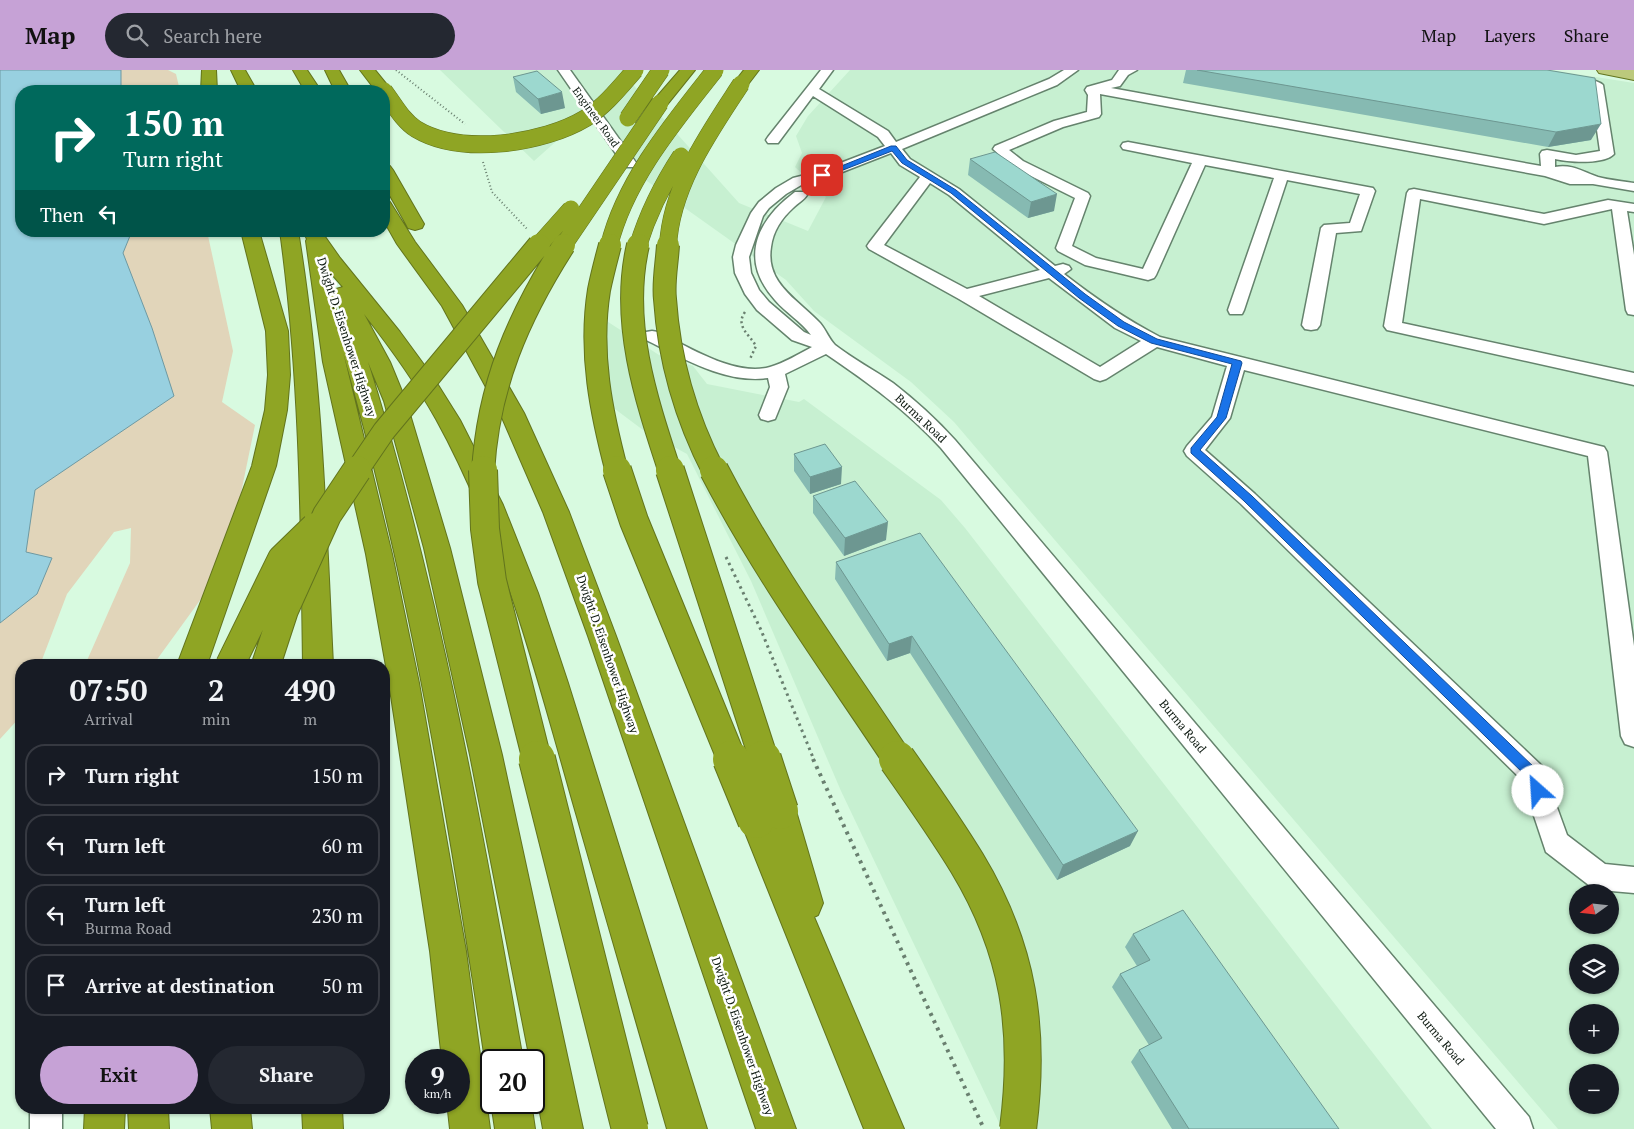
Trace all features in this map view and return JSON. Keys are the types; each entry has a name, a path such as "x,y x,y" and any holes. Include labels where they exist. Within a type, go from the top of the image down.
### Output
{"highway":[{"path":"209,70 209,85"},
{"path":"238,70 246,85"},
{"path":"300,70 309,85"},
{"path":"332,70 340,85"},
{"path":"367,70 379,85"},
{"path":"390,98 410,123 425,133 460,142 506,142 544,136 566,129 584,120 601,106 635,70"},
{"path":"602,155 661,70"},
{"path":"268,659 284,610 327,515 384,431 520,267 563,219 688,70"},
{"path":"715,70 656,151 624,207 611,238 602,273 597,310 595,350 602,418 614,468 623,494 768,815"},
{"path":"746,77 679,158 651,208 636,255 632,290 632,326 638,366 650,410 768,815 841,1028 884,1129"},
{"path":"746,77 691,164 671,222 666,254 664,290 667,328 675,369 698,437 736,514 967,863 995,914 1012,960 1021,1004 1025,1072 1018,1129"},
{"path":"630,1129 492,581 484,523 483,464 494,394 503,361 522,317 591,202 660,103"},
{"path":"390,180 424,240 452,305"},
{"path":"520,267 575,193"},
{"name":"Dwight D. Eisenhower Highway","path":"390,216 407,244 452,305 512,413 556,512 588,595 776,1129"},
{"path":"194,659 264,466 276,410 279,375 277,331 252,237"},
{"path":"290,237 306,362 312,463 318,659"},
{"name":"Dwight D. Eisenhower Highway","path":"313,237 334,362 377,545 406,693 448,951 470,1129"},
{"name":"Dwight D. Eisenhower Highway","path":"314,237 334,290 362,378 408,552 452,761 502,1049"},
{"name":"Dwight D. Eisenhower Highway","path":"315,237 387,380 413,461 452,609 486,755 563,1129"},
{"path":"316,237 387,329 416,370 448,419 486,495 520,579 546,658 687,1129"},
{"path":"233,659 282,559 327,515"},
{"path":"303,659 310,649 317,622"},
{"path":"104,1114 104,1129"},
{"path":"148,1114 149,1129"},
{"path":"231,1114 232,1129"},
{"path":"322,1114 323,1129"},
{"path":"513,1114 515,1129"}],"main road":[{"path":"1604,70 1634,74"}],"street":[{"name":"Engineer Road","path":"564,70 630,164"},
{"path":"773,140 828,70"},
{"path":"1091,90 1116,83 1124,72 1131,70"},
{"path":"1066,74 1091,90 1094,95 1094,114 1085,118 1072,119 1041,130 1000,149 1018,164 1083,196 1064,248 1091,262 1148,275 1200,160"},
{"name":"Burma Road","path":"1066,74 893,148 822,175 798,181 781,190 764,205 756,216 741,257 743,273 752,291 763,306 798,336 827,347 886,387 924,418 952,448 1517,1129"},
{"path":"1548,172 1547,154 1576,159 1607,154 1598,86 1549,78"},
{"path":"812,90 883,134 905,162 954,192 1054,271 1082,296 1121,324 1154,341 1597,452 1634,736"},
{"path":"1091,90 1141,97 1548,172 1562,170 1580,173 1593,180 1634,187"},
{"path":"1128,146 1368,191 1356,228 1329,228 1311,325"},
{"path":"987,157 1004,153"},
{"path":"1236,310 1282,175"},
{"path":"928,176 875,246 965,295 1100,375 1154,341"},
{"path":"1634,310 1627,207 1608,204 1544,219 1414,193 1393,326 1634,379"},
{"path":"965,295 1091,262"},
{"path":"652,336 709,363 731,371 753,375 776,372 827,347"},
{"path":"1237,363 1221,418 1194,451 1248,498 1533,774 1556,843 1600,877 1634,880"},
{"path":"768,415 778,387 776,372"},
{"path":"46,1114 46,1129"}],"shaded area":[{"path":"0,70 168,70 176,74 179,85 15,85 15,237 208,237 233,351 222,402 255,425 235,522 206,592 157,659 88,659 130,563 131,528 114,532 67,594 42,659 15,659 15,723 0,739"},
{"path":"440,70 636,70 627,78 739,203 808,231 826,197 795,167 802,153 796,136 808,116 850,70 1551,70 1634,83 1634,1129 1558,1129 954,422 911,382 814,311 786,280 630,169 640,165 596,106 534,161"},
{"path":"602,318 659,355 693,366 707,384 799,402 804,399 941,500 965,528 1432,1129 1002,1129 841,791 751,581 687,454 643,430 603,400"}],"water":[{"path":"0,70 121,70 121,85 15,85 15,237 130,237 123,253 152,328 174,396 35,490 26,552 52,558 37,594 0,623"}],"building":[{"path":"1197,70 1547,70 1595,78 1601,124 1556,132"},
{"path":"537,71 562,92 538,99 513,77"},
{"path":"995,152 1057,194 1031,202 970,159"},
{"path":"825,444 842,467 810,477 794,454"},
{"path":"855,481 888,522 845,538 813,496"},
{"path":"920,533 1138,831 1063,865 912,636 889,644 836,562"},
{"path":"1183,910 1339,1129 1189,1129 1139,1050 1162,1038 1120,974 1150,960 1133,934"}],"route":[{"path":"822,175 893,148 905,162 954,192 1054,271 1082,296 1121,324 1154,341 1237,363 1221,418 1194,451 1248,498 1533,774 1538,791"}]}
